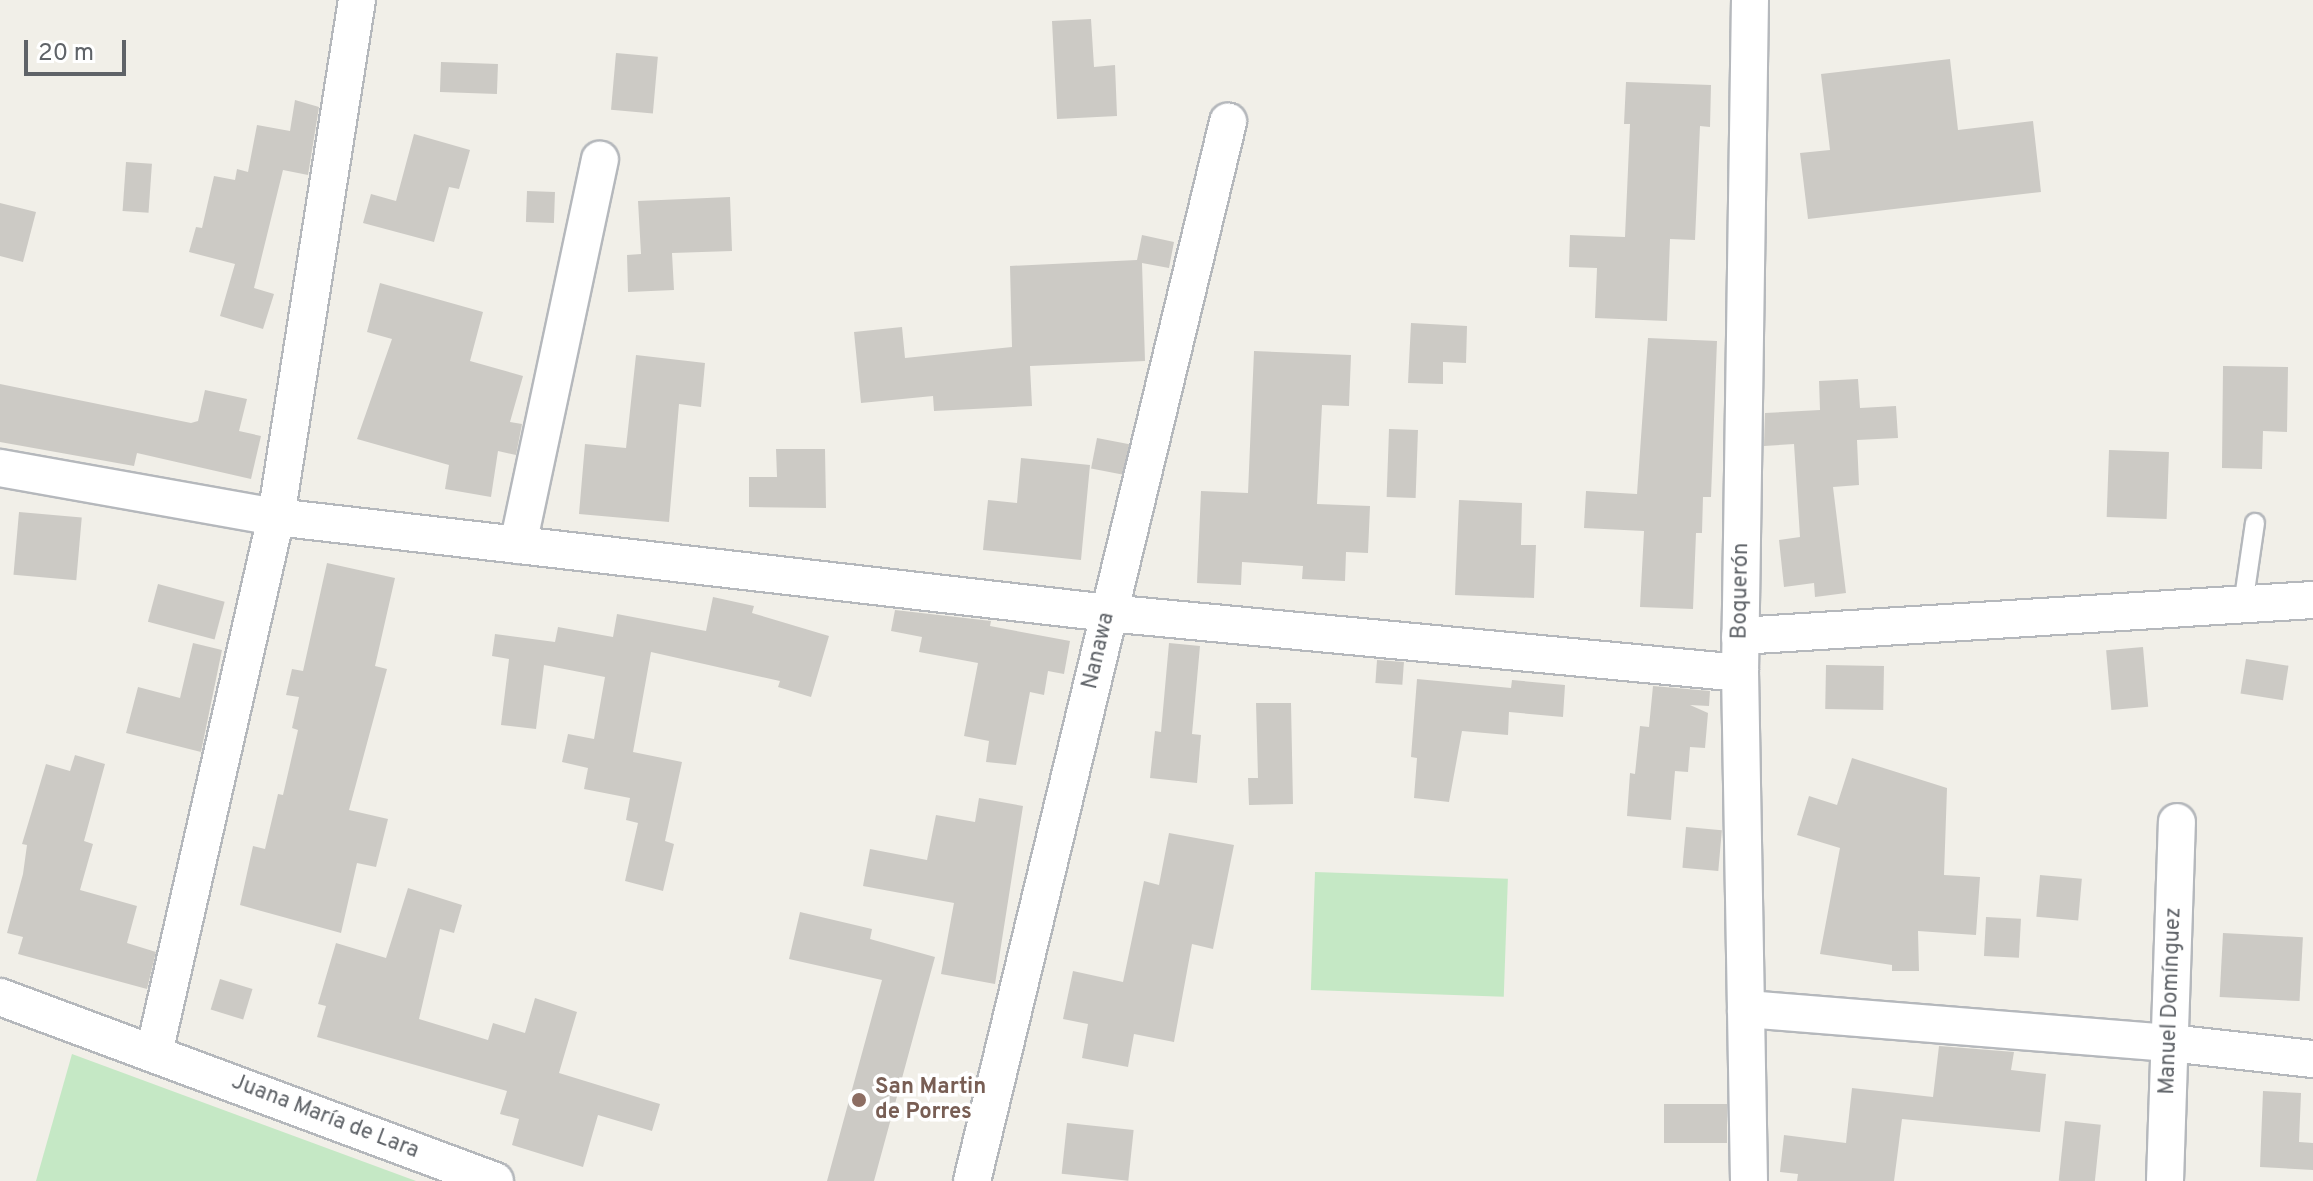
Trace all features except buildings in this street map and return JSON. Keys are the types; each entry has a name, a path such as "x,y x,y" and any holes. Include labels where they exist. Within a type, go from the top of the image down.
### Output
{"street":[{"path":"154,1053 276,517 357,0"},
{"name":"Boquerón","path":"1749,1181 1740,636 1750,0"},
{"name":"Nanawa","path":"972,1181 1228,122"},
{"path":"518,545 600,160"},
{"path":"0,468 276,517 1108,613 1740,673"},
{"path":"1740,636 2313,600"},
{"name":"Manuel Domínguez","path":"2165,1181 2177,822"},
{"name":"Juana María de Lara","path":"0,997 495,1181"},
{"path":"1746,1009 2170,1043 2313,1059"}],"lane":[{"path":"2243,605 2255,523"}],"green space":[{"path":"1315,872 1508,879 1504,997 1311,990"},
{"path":"72,1054 416,1181 36,1181"}],"place":[{"name":"San Martin de Porres","path":"859,1100"}]}
